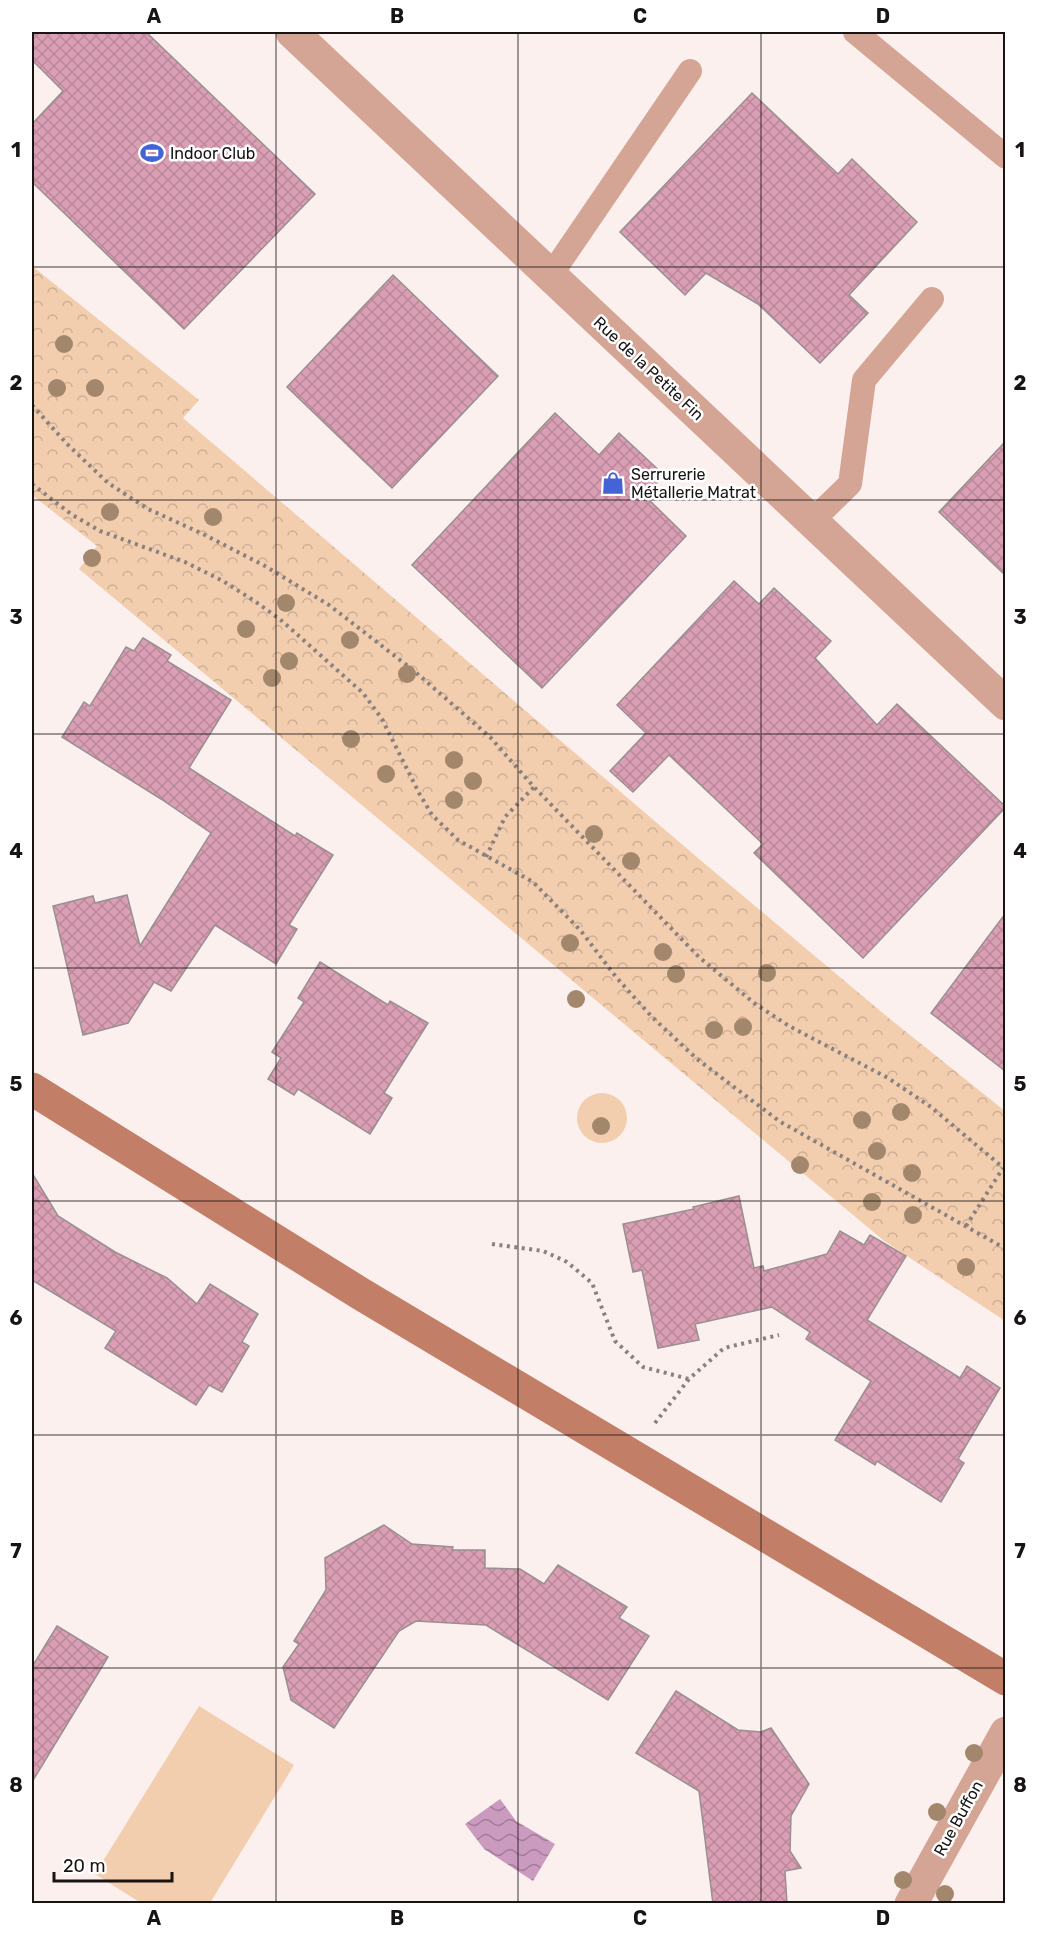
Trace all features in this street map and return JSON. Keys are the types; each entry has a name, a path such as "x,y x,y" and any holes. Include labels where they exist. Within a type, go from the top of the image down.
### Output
{"street":[{"name":"Rue de la Petite Fin","path":"292,32 1005,704"},
{"path":"32,1089 371,1300 1005,1679"},
{"name":"Rue Buffon","path":"912,1904 1005,1733"}],"lane":[{"path":"855,32 1005,157"},
{"path":"551,275 690,71"},
{"path":"812,521 850,484 864,380 932,299"}],"path":[{"path":"32,405 67,444 108,483 148,509 265,566 329,605 413,670 490,737 534,787 699,957 754,1003 789,1026 897,1084 931,1107 1004,1169 966,1226"},
{"path":"32,484 71,514 100,531 185,562 223,581 282,621 363,693 381,719 432,815 458,840 533,882 581,931 616,977 652,1017 697,1059 779,1121 1005,1249"},
{"path":"486,857 505,817 534,787"},
{"path":"492,1244 543,1251 567,1262 592,1283 615,1341 643,1367 689,1379"},
{"path":"655,1423 689,1379 724,1348 779,1335"}],"green space":[{"path":"32,266 199,400 183,418 705,864 890,1019 1005,1111 1005,1321 883,1240 79,569 97,546 32,495"},
{"path":"602,1093 620,1100 627,1118 620,1136 602,1143 584,1136 577,1118 584,1100"},
{"path":"199,1706 294,1765 210,1903 141,1903 95,1874"}],"water":[{"path":"500,1799 516,1821 555,1844 533,1881 484,1849 465,1824"}],"building":[{"name":"Indoor Club","path":"32,32 146,32 315,194 184,329 32,182 32,124 63,91 32,60"},
{"path":"752,93 838,174 852,159 917,222 849,295 868,313 820,363 758,304 706,273 685,295 620,232"},
{"path":"393,275 498,376 392,488 287,387"},
{"path":"555,413 599,455 619,433 664,475 645,496 686,536 542,688 412,565"},
{"path":"1005,442 1005,575 939,512"},
{"path":"734,581 759,604 774,588 831,641 815,658 877,725 897,704 1005,806 863,958 754,853 763,844 669,755 633,792 610,771 646,733 617,705"},
{"path":"143,638 171,655 167,661 231,700 189,768 295,836 297,833 333,855 289,925 297,929 276,964 215,925 171,991 154,982 128,1023 83,1035 53,906 93,896 95,903 127,895 140,946 211,833 62,737 84,702 90,706 126,647 134,651"},
{"path":"1005,914 1005,1071 931,1013"},
{"path":"320,962 388,1005 390,1001 428,1023 384,1093 392,1098 370,1134 298,1089 294,1095 268,1079 281,1058 272,1052 304,1002 298,998"},
{"path":"32,1173 58,1216 115,1252 167,1278 197,1304 210,1284 258,1314 242,1342 249,1346 222,1392 209,1385 196,1405 105,1348 116,1331 32,1280"},
{"path":"739,1196 754,1268 763,1266 764,1271 827,1254 840,1231 864,1245 870,1235 906,1256 867,1320 960,1378 967,1366 1000,1388 958,1459 964,1463 941,1502 877,1461 875,1465 835,1440 871,1381 806,1339 810,1332 772,1307 695,1324 699,1340 658,1348 642,1270 633,1272 623,1224 694,1209 693,1207"},
{"path":"384,1525 412,1544 453,1547 452,1550 485,1550 485,1568 520,1569 544,1584 558,1565 627,1607 619,1618 649,1636 608,1700 486,1625 416,1621 399,1631 334,1728 291,1700 283,1667 299,1644 294,1641 326,1590 325,1558"},
{"path":"57,1626 108,1657 32,1782 32,1667"},
{"path":"676,1691 738,1730 761,1732 771,1728 809,1784 791,1816 790,1851 801,1868 785,1871 787,1904 713,1904 699,1791 636,1753"}],"place":[{"name":"Indoor Club","path":"152,153"},
{"name":"Serrurerie Métallerie Matrat","path":"613,483"}]}
